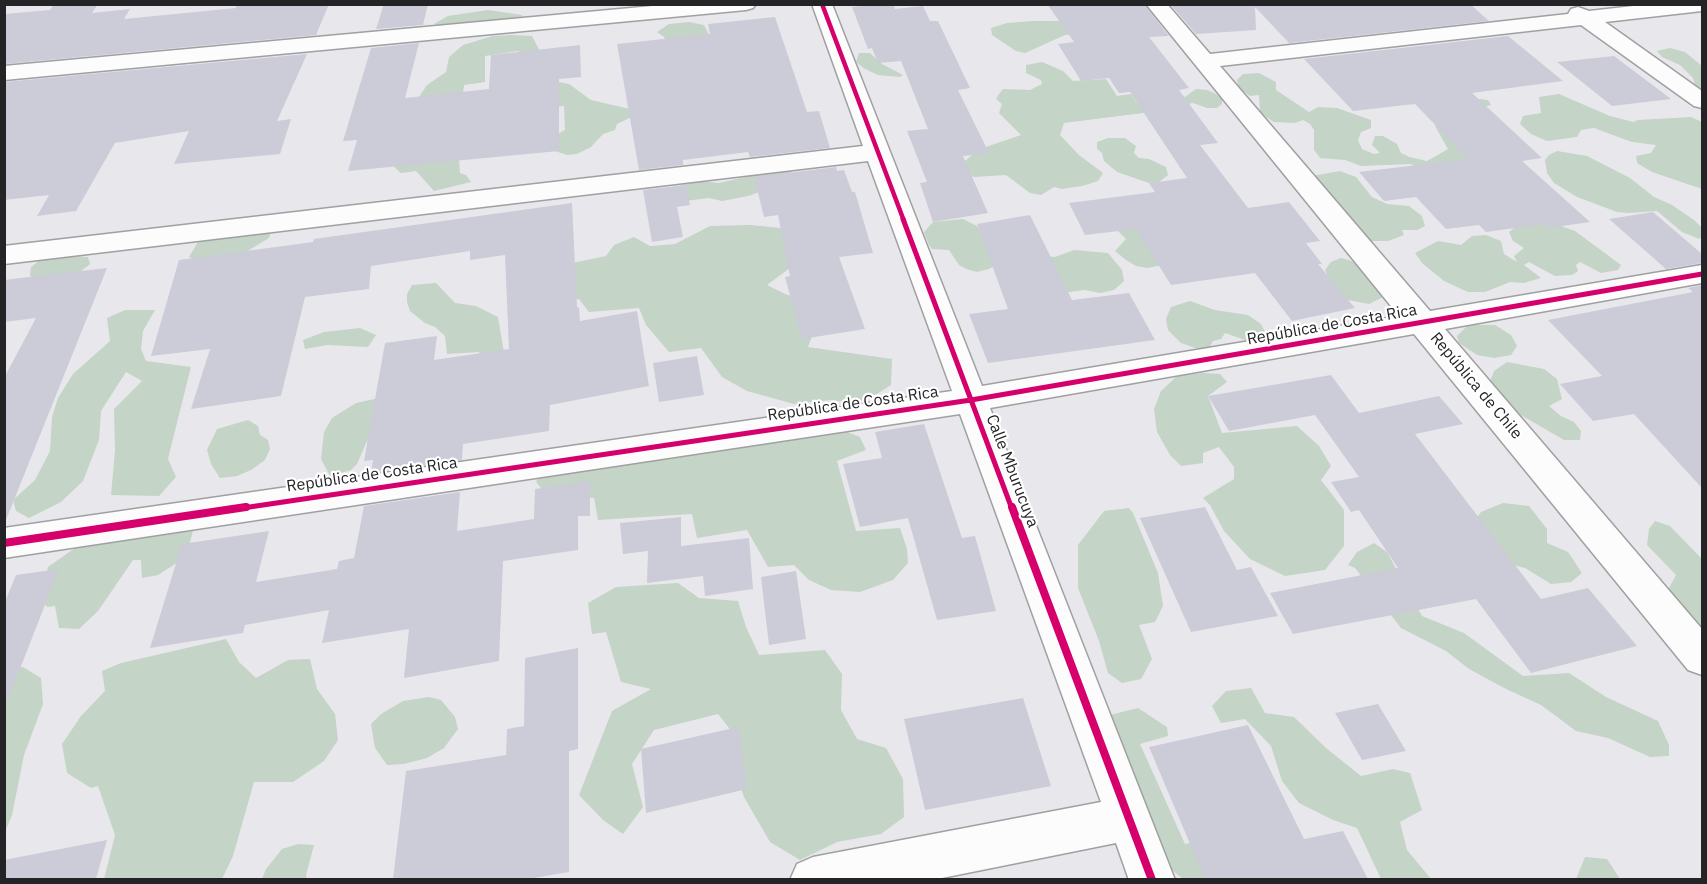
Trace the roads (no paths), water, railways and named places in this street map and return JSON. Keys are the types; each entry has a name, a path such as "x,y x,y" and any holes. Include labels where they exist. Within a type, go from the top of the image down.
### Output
{"street":[{"path":"4,73 746,4"},
{"name":"Calle Mburucuya","path":"822,4 1152,879"},
{"name":"República de Chile","path":"1156,4 1702,657"},
{"path":"1567,4 1702,101"},
{"path":"1205,61 1702,5"},
{"path":"4,255 878,152"},
{"name":"República de Costa Rica","path":"4,543 971,400 1702,274"},
{"path":"813,879 1129,819"}]}
